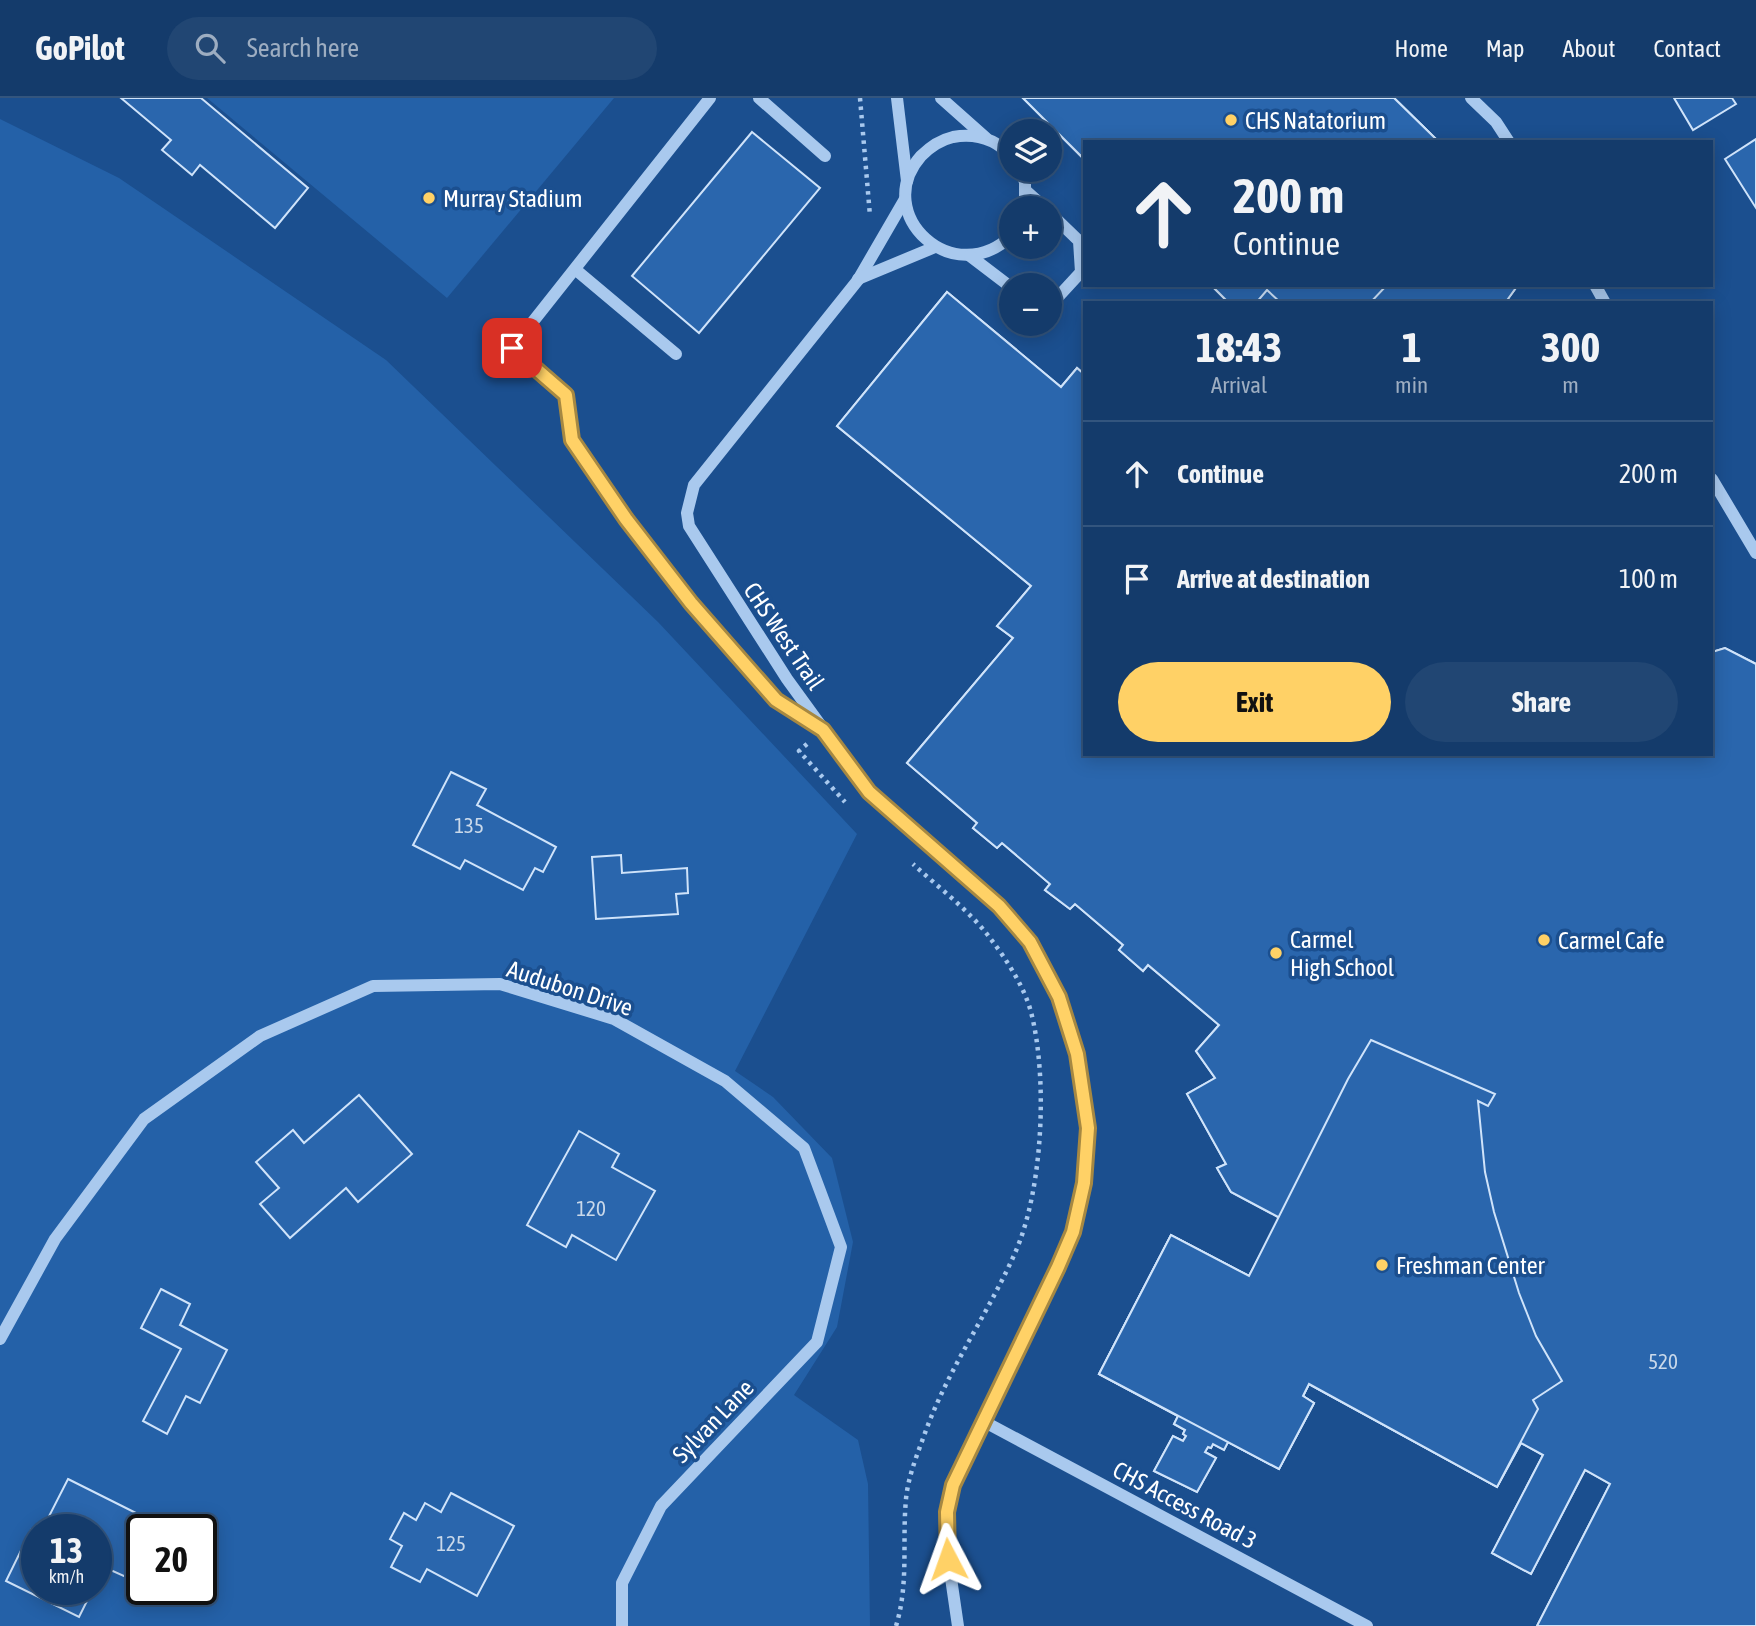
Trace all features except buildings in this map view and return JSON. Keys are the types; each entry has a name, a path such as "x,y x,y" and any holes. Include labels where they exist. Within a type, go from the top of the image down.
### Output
{"street":[{"path":"710,98 512,348 566,395 572,440 626,519 691,603 776,700 823,730"},
{"path":"759,98 825,156"},
{"path":"897,98 907,183 905,199 912,222 923,238 935,247 957,256 970,256 999,246"},
{"path":"941,98 999,148"},
{"path":"1471,98 1496,122 1507,140"},
{"path":"907,183 915,163 929,148 946,139 967,135 986,139"},
{"path":"1024,182 1026,196"},
{"path":"1026,190 1032,196"},
{"name":"CHS West Trail","path":"905,199 858,280 694,485 687,513 695,540 823,730 869,792 999,906 1030,942 1059,997 1077,1054 1088,1128 1084,1183 1073,1232 957,1475 947,1512 945,1537 958,1626"},
{"path":"1062,225 1079,241 1081,272 1062,293"},
{"name":"CHS West Trail","path":"858,280 935,247"},
{"path":"970,256 999,278"},
{"path":"576,270 676,354"},
{"path":"1713,481 1756,553"},
{"name":"Audubon Drive","path":"0,1339 55,1238 144,1119 260,1036 373,986 500,984 614,1019 725,1081 804,1148 841,1247"},
{"name":"Sylvan Lane","path":"622,1626 622,1583 661,1506 817,1342 841,1247"},
{"name":"CHS Access Road 3","path":"983,1421 1367,1626"}],"path":[{"path":"860,98 870,216 863,226"},
{"path":"823,730 799,751 855,813"},
{"path":"896,1626 904,1589 906,1499 912,1470 938,1400 1015,1253 1033,1199 1040,1144 1036,1053 1031,1012 1023,991 990,937 907,859"}],"shaded area":[{"name":"Murray Stadium","path":"207,98 614,98 447,298"},
{"path":"0,119 119,178 386,360 658,622 857,834 735,1071 773,1097 832,1158 853,1242 837,1327 794,1395 858,1440 868,1484 870,1626 0,1626"}],"place":[{"name":"CHS Natatorium","path":"1231,120"},
{"name":"Murray Stadium","path":"429,198"},
{"name":"Carmel Cafe","path":"1544,940"},
{"name":"Carmel High School","path":"1276,953"},
{"name":"Freshman Center","path":"1382,1265"}],"route":[{"path":"512,348 566,395 572,440 626,519 691,603 776,700 823,730 869,792 883,806 999,906 1030,942 1059,997 1077,1054 1088,1128 1084,1183 1073,1232 1058,1267 953,1485 945,1537 948,1559"}]}
